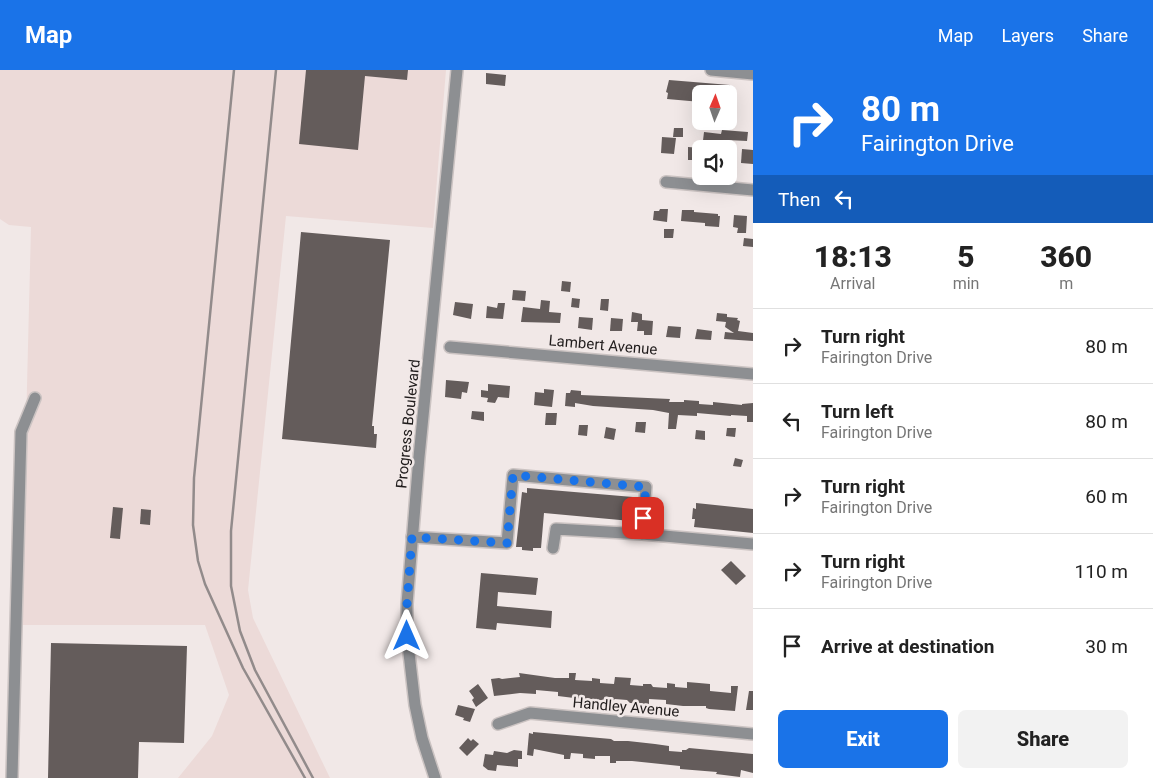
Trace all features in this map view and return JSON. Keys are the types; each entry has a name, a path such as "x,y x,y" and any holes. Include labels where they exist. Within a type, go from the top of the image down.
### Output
{"street":[{"name":"Progress Boulevard","path":"435,778 422,738 410,672 407,604 457,70"},
{"path":"711,70 753,74"},
{"path":"666,182 753,190"},
{"name":"Lambert Avenue","path":"450,346 753,374"},
{"path":"12,778 21,432 35,398"},
{"path":"412,537 507,543 513,475 646,487 642,534"},
{"path":"553,548 556,529 642,534 753,544"},
{"name":"Handley Avenue","path":"498,724 530,713 753,734"}],"shaded area":[{"path":"0,70 446,70 433,228 286,216 248,590 253,618 330,778 178,778 212,736 229,695 205,625 21,625 31,227 9,225 0,219"}],"building":[{"path":"306,70 408,70 407,80 365,76 358,150 299,144"},
{"path":"486,73 506,75 505,86 486,84"},
{"path":"669,80 730,85 692,85 692,101 667,99 668,93 666,92"},
{"path":"674,128 683,128 683,137 673,137"},
{"path":"722,130 748,132 747,141 703,140 704,132 721,134"},
{"path":"662,137 676,138 674,154 661,153"},
{"path":"688,147 692,147 692,160 688,160"},
{"path":"742,149 753,150 753,164 741,163"},
{"path":"660,209 668,209 667,222 653,220 654,211 659,211"},
{"path":"682,210 718,214 720,216 719,227 705,226 705,223 681,221"},
{"path":"734,215 747,216 746,233 737,233 738,228 733,227"},
{"path":"664,229 674,229 673,238 664,238"},
{"path":"301,232 390,240 372,426 374,426 374,434 377,434 376,448 282,439"},
{"path":"744,238 753,239 753,247 743,246"},
{"path":"562,281 571,282 570,292 561,291"},
{"path":"513,290 526,291 525,301 512,300"},
{"path":"572,298 580,299 579,308 571,307"},
{"path":"601,299 609,299 608,311 600,310"},
{"path":"541,300 550,301 549,312 561,313 560,323 521,322 523,307 540,309"},
{"path":"455,302 473,304 471,319 453,315"},
{"path":"498,303 505,303 503,319 486,318 487,306 497,308"},
{"path":"632,312 642,314 642,320 653,321 652,335 644,335 644,331 637,331 638,322 631,322"},
{"path":"717,313 727,314 727,317 738,318 737,320 740,321 738,331 753,333 753,341 724,339 725,332 734,333 725,327 726,322 716,321"},
{"path":"579,317 593,318 592,330 578,328"},
{"path":"611,318 623,319 622,331 610,331"},
{"path":"668,326 681,327 680,338 666,337"},
{"path":"697,329 712,331 711,340 695,339"},
{"path":"446,380 469,382 467,393 462,392 461,399 445,397"},
{"path":"488,384 510,386 509,398 498,397 495,403 487,402 488,398 481,397 481,390 488,391"},
{"path":"544,389 554,390 552,407 534,405 535,392 544,393"},
{"path":"571,390 581,391 581,395 670,399 669,402 699,401 699,404 713,405 713,402 742,405 753,403 753,422 747,422 747,416 697,413 697,416 678,415 676,429 668,429 669,413 575,403 575,407 565,406 566,393 570,393"},
{"path":"472,411 484,412 484,421 471,419"},
{"path":"546,413 557,413 556,425 545,425"},
{"path":"636,422 646,422 645,433 635,432"},
{"path":"579,425 588,425 587,436 578,435"},
{"path":"606,427 616,429 614,440 604,438"},
{"path":"727,428 736,428 735,437 726,436"},
{"path":"696,430 705,431 705,440 695,439"},
{"path":"735,458 743,460 741,467 733,466"},
{"path":"527,488 633,497 632,503 635,503 634,514 631,514 631,521 544,513 541,548 533,548 533,551 522,550 522,547 516,547 522,492 527,493"},
{"path":"696,503 753,509 753,533 694,527 695,519 692,519 693,508 696,509"},
{"path":"113,507 123,508 120,539 110,538"},
{"path":"141,509 151,510 150,525 140,524"},
{"path":"731,561 746,576 736,585 721,570"},
{"path":"481,573 538,578 536,595 498,592 497,606 552,611 551,628 497,623 496,630 476,628"},
{"path":"51,643 187,646 184,743 139,742 138,778 48,778"},
{"path":"519,673 569,678 569,673 576,673 575,680 592,681 592,678 600,679 600,683 614,684 615,677 631,678 630,685 643,686 643,684 651,684 653,687 667,688 667,683 675,684 675,687 687,688 687,682 710,684 710,691 731,693 731,686 738,686 735,711 709,709 706,706 666,704 666,700 649,699 649,704 630,703 627,700 615,699 612,701 574,698 558,696 558,692 536,690 536,694 520,693 494,696 491,679 520,677"},
{"path":"478,684 488,698 476,707 472,700 474,698 469,691"},
{"path":"749,691 753,691 753,710 746,710"},
{"path":"458,705 475,709 470,722 455,715"},
{"path":"533,732 655,744 669,746 669,751 682,752 682,750 689,748 753,754 753,773 741,770 740,777 716,774 717,772 680,769 680,766 632,761 610,763 610,756 595,756 595,759 583,758 583,754 571,753 570,759 564,759 564,755 534,749 533,756 527,755 529,733 533,734"},
{"path":"468,738 471,741 473,739 479,744 467,756 459,748"},
{"path":"514,750 522,751 522,759 518,759 518,767 497,765 496,771 488,770 483,766 485,754 493,755 494,751 507,753"}],"railway":[{"path":"234,70 194,478 193,525 198,561 205,584 243,668 305,778"},
{"path":"276,70 231,531 231,586 240,631 255,670 313,778"}],"route":[{"path":"407,636 407,604 412,537 507,543 513,475 646,487 643,518"}]}
